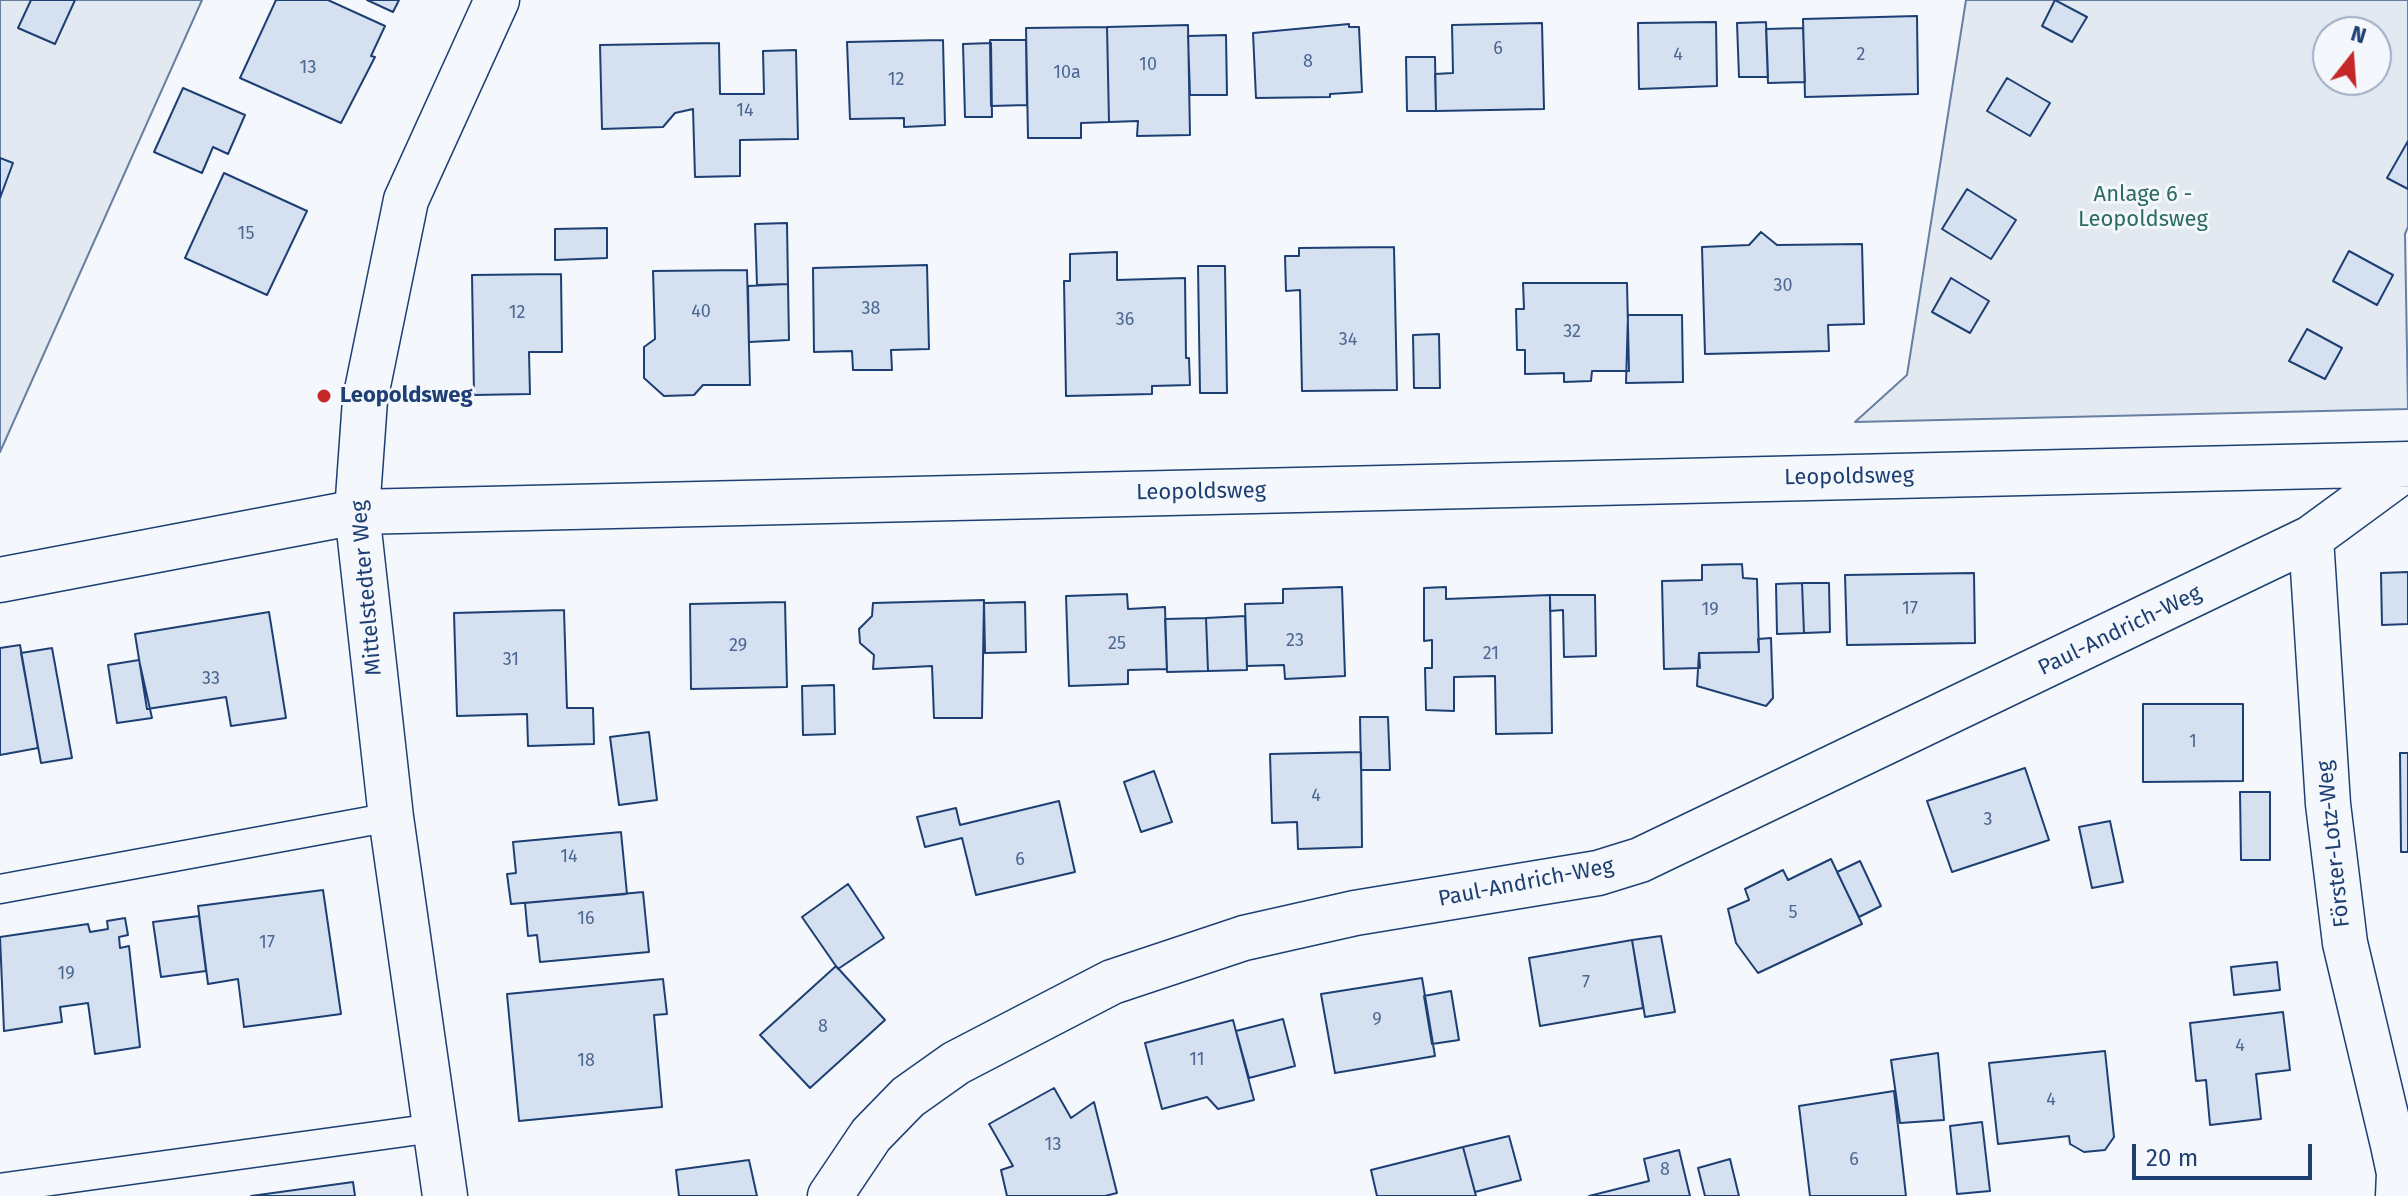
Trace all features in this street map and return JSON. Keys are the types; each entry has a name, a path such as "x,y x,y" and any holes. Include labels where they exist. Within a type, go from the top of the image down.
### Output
{"street":[{"name":"Mittelstedter Weg","path":"445,1196 391,817 357,512 365,400 406,200 497,0"},
{"name":"Leopoldsweg","path":"0,580 357,512 2408,466"},
{"name":"Paul-Andrich-Weg","path":"830,1196 871,1135 908,1097 956,1063 1112,982 1244,938 1355,913 1598,873 1640,860 2311,538 2408,466"},
{"name":"Förster-Lotz-Weg","path":"2311,538 2328,804 2345,943 2399,1173 2398,1196"}],"lane":[{"path":"0,889 391,817"},
{"path":"0,1188 434,1128"}],"green space":[{"path":"0,0 202,0 0,452"},
{"name":"Anlage 6 - Leopoldsweg","path":"1966,0 2408,0 2408,227 2405,234 2408,409 1855,422 1907,375"}],"building":[{"path":"31,0 75,0 55,44 18,28"},
{"path":"276,0 328,0 385,26 371,56 375,57 341,123 240,78"},
{"path":"367,0 399,0 393,12"},
{"path":"2055,0 2087,17 2072,42 2042,26"},
{"path":"1917,16 1918,94 1805,97 1803,19"},
{"path":"1716,22 1717,86 1639,89 1638,23"},
{"path":"1766,22 1768,77 1739,77 1737,23"},
{"path":"1542,23 1544,109 1436,111 1435,74 1453,73 1452,25"},
{"path":"1349,24 1349,27 1359,27 1362,92 1330,94 1330,97 1256,98 1253,33"},
{"path":"1188,25 1190,135 1137,136 1138,121 1109,122 1107,27"},
{"path":"1107,27 1109,122 1081,123 1081,138 1028,138 1026,28"},
{"path":"1803,28 1805,82 1768,83 1766,29"},
{"path":"1226,35 1227,95 1190,95 1188,36"},
{"path":"943,40 945,125 904,127 904,118 850,119 847,42"},
{"path":"990,40 1026,40 1027,105 991,106"},
{"path":"719,43 720,94 764,94 763,51 796,50 798,139 740,140 740,176 695,177 693,109 675,113 663,127 602,129 600,45"},
{"path":"991,43 992,117 965,117 963,44"},
{"path":"1406,57 1435,57 1436,111 1407,111"},
{"path":"2007,78 2050,103 2030,136 1987,111"},
{"path":"183,88 245,115 228,154 213,147 202,173 154,152"},
{"path":"2408,141 2408,189 2387,178"},
{"path":"0,158 13,163 0,198"},
{"path":"224,173 307,211 267,295 185,258"},
{"path":"1967,189 2016,220 1991,259 1942,229"},
{"path":"787,223 788,284 757,285 755,224"},
{"path":"607,228 607,258 555,260 555,229"},
{"path":"1761,232 1777,245 1862,244 1864,324 1828,325 1829,351 1705,354 1702,247 1749,245"},
{"path":"1394,247 1397,390 1302,391 1300,290 1286,291 1285,256 1299,256 1299,248"},
{"path":"2349,251 2393,275 2377,305 2333,281"},
{"path":"1117,252 1117,280 1185,278 1186,358 1189,358 1190,385 1152,386 1152,394 1066,396 1064,281 1070,281 1070,254"},
{"path":"927,265 929,349 891,350 892,370 853,370 852,351 814,352 813,268"},
{"path":"1198,266 1225,266 1227,393 1200,393"},
{"path":"747,270 750,385 703,385 694,395 664,396 644,378 644,347 655,339 653,271"},
{"path":"561,274 562,352 529,352 530,394 474,395 472,275"},
{"path":"1951,278 1989,301 1970,333 1932,312"},
{"path":"1523,283 1627,283 1629,371 1592,371 1591,381 1564,382 1564,373 1525,374 1525,350 1517,350 1516,309 1524,309"},
{"path":"788,284 789,340 749,342 748,286"},
{"path":"1628,315 1682,315 1683,382 1626,383"},
{"path":"2307,329 2342,348 2325,379 2289,361"},
{"path":"1439,334 1440,388 1414,388 1413,335"},
{"path":"1742,564 1743,578 1757,579 1759,652 1699,653 1700,668 1664,669 1662,581 1702,580 1702,565"},
{"path":"2408,572 2408,624 2382,625 2381,573"},
{"path":"1974,573 1975,643 1847,645 1845,575"},
{"path":"1802,583 1804,633 1777,634 1776,584"},
{"path":"1802,583 1829,583 1830,632 1804,633"},
{"path":"1342,587 1345,676 1285,679 1284,665 1247,666 1245,604 1283,603 1283,589"},
{"path":"1446,587 1446,599 1550,595 1552,733 1496,734 1495,676 1454,677 1454,711 1426,710 1425,668 1432,668 1432,640 1424,641 1424,588"},
{"path":"1127,594 1128,609 1165,607 1167,669 1128,670 1128,684 1069,686 1066,596"},
{"path":"1550,595 1595,595 1596,656 1564,657 1563,610 1550,611"},
{"path":"984,600 982,718 934,718 932,666 873,669 874,655 860,643 859,629 872,616 873,603"},
{"path":"785,602 787,687 691,689 690,604"},
{"path":"1025,602 1026,652 985,653 984,603"},
{"path":"564,610 567,708 593,708 594,744 528,746 527,714 457,716 454,613"},
{"path":"269,612 286,718 231,726 226,697 147,709 135,634"},
{"path":"1245,616 1247,670 1208,671 1206,618"},
{"path":"1206,618 1208,671 1167,672 1165,619"},
{"path":"1771,638 1773,698 1766,706 1697,686 1699,653 1759,652 1758,639"},
{"path":"20,645 38,748 0,755 0,648"},
{"path":"52,648 72,758 41,763 21,653"},
{"path":"139,660 152,718 117,723 108,665"},
{"path":"834,685 835,734 803,735 802,686"},
{"path":"2143,704 2243,704 2243,781 2143,782"},
{"path":"1360,717 1388,717 1390,770 1361,770"},
{"path":"649,732 657,800 619,805 610,737"},
{"path":"1361,752 1362,847 1298,849 1297,822 1272,823 1270,754"},
{"path":"2400,753 2408,753 2408,852 2401,852"},
{"path":"2025,768 2049,840 1952,872 1927,801"},
{"path":"1154,771 1172,822 1141,832 1124,782"},
{"path":"2240,792 2270,792 2270,860 2241,860"},
{"path":"1059,801 1075,872 976,895 962,838 925,847 917,817 956,808 960,825"},
{"path":"2110,821 2123,882 2092,888 2079,827"},
{"path":"621,832 627,894 511,904 507,874 516,873 513,842"},
{"path":"1831,859 1862,924 1758,973 1736,943 1728,909 1749,900 1745,889 1783,870 1788,880"},
{"path":"1860,861 1881,906 1859,917 1837,872"},
{"path":"848,884 884,938 838,969 802,917"},
{"path":"323,890 341,1014 244,1027 238,979 208,984 198,906"},
{"path":"643,892 649,952 540,962 537,935 528,936 525,903"},
{"path":"199,916 206,971 161,977 153,922"},
{"path":"125,918 128,935 119,937 120,948 129,946 140,1047 95,1054 88,1003 60,1007 62,1022 4,1031 0,937 88,924 90,932 108,929 107,921"},
{"path":"1661,936 1675,1012 1645,1017 1632,940"},
{"path":"1632,940 1643,1008 1540,1026 1529,958"},
{"path":"2277,962 2280,990 2234,995 2231,967"},
{"path":"836,966 885,1020 810,1088 760,1035"},
{"path":"1422,978 1435,1056 1335,1073 1321,994"},
{"path":"663,979 667,1014 654,1015 662,1107 519,1121 507,994"},
{"path":"1451,991 1459,1040 1432,1044 1424,996"},
{"path":"2283,1012 2290,1070 2256,1074 2261,1119 2210,1125 2206,1080 2196,1081 2190,1023"},
{"path":"1283,1019 1295,1066 1249,1078 1236,1031"},
{"path":"1233,1020 1254,1100 1218,1109 1207,1097 1162,1109 1145,1043"},
{"path":"2105,1051 2114,1137 2105,1150 2084,1152 2070,1144 2069,1136 1998,1144 1989,1063"},
{"path":"1938,1053 1944,1120 1900,1123 1891,1060"},
{"path":"1054,1088 1071,1118 1094,1102 1117,1193 1105,1196 1007,1196 1001,1170 1013,1166 989,1124"},
{"path":"1894,1091 1906,1196 1810,1196 1799,1106"},
{"path":"1982,1122 1990,1191 1957,1194 1950,1126"},
{"path":"1509,1136 1521,1180 1475,1192 1463,1147"},
{"path":"1463,1147 1476,1196 1377,1196 1371,1170"},
{"path":"1679,1150 1690,1196 1589,1196 1649,1181 1644,1159"},
{"path":"1730,1159 1739,1196 1705,1196 1698,1168"},
{"path":"749,1160 757,1196 679,1196 676,1170"},
{"path":"353,1182 355,1196 251,1196"}],"place":[{"name":"Leopoldsweg","path":"324,396"}]}
